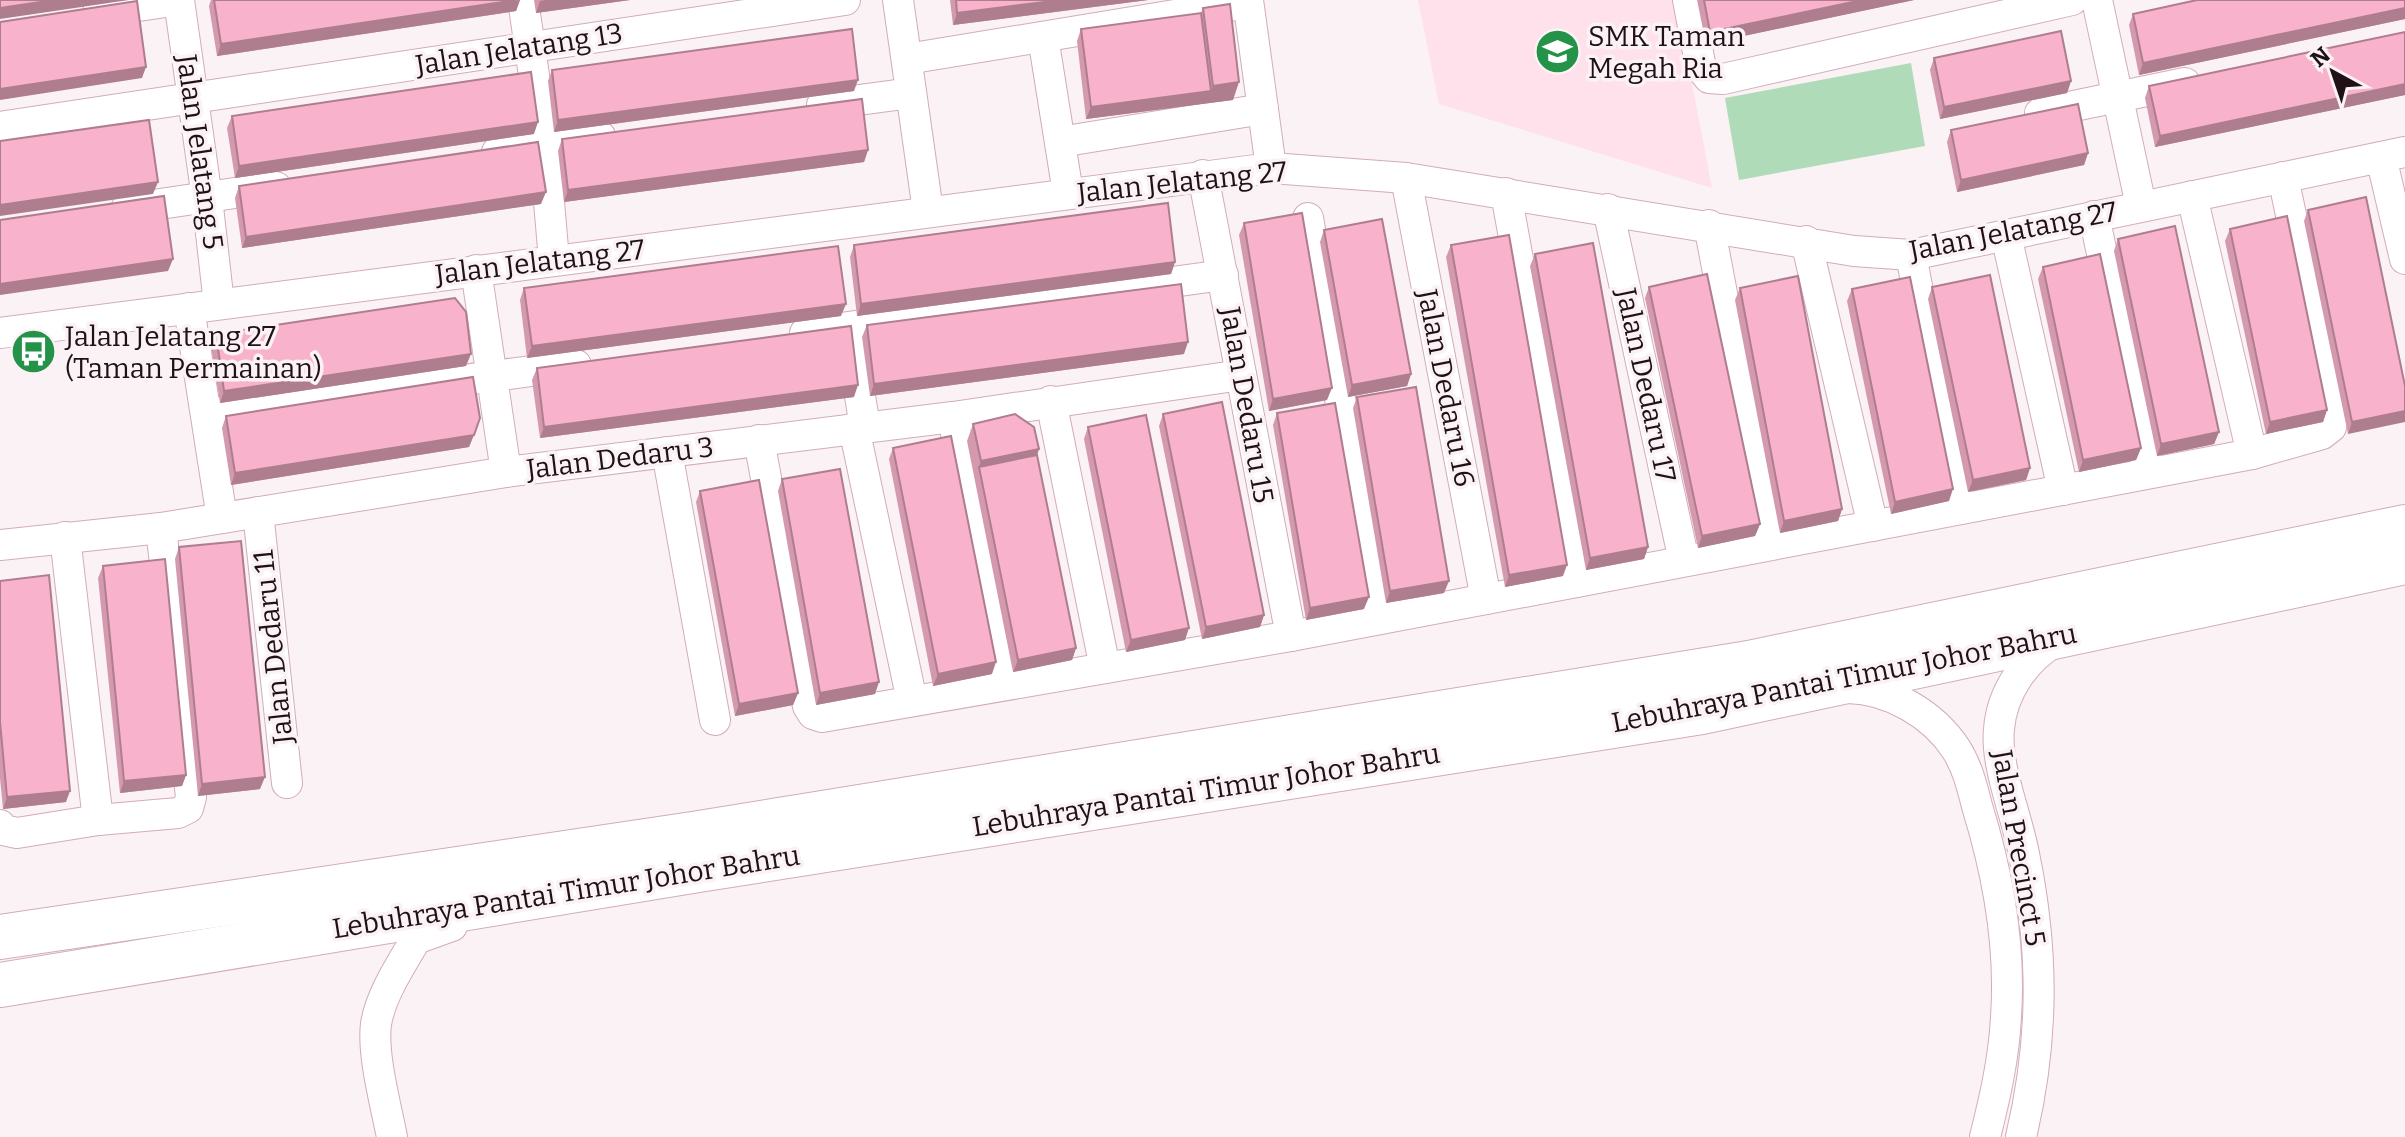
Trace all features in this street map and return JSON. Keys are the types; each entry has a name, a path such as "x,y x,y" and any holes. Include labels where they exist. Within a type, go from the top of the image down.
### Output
{"highway":[{"name":"Lebuhraya Pantai Timur Johor Bahru","path":"0,937 708,832 1749,663 2405,527"},
{"name":"Lebuhraya Pantai Timur Johor Bahru","path":"0,985 533,897 1702,712 2405,562"}],"street":[{"path":"74,16 179,0"},
{"name":"Jalan Jelatang 5","path":"179,0 207,198 204,306 207,414 222,518"},
{"path":"523,0 544,144 554,260"},
{"name":"Jalan Jelatang 13","path":"0,127 845,0"},
{"path":"898,0 928,211"},
{"path":"1688,0 1701,68 1709,78 1723,79 2072,0"},
{"path":"2097,0 2141,206"},
{"path":"907,59 1248,2 1271,168"},
{"path":"1043,37 1068,193"},
{"path":"2015,118 2208,78"},
{"path":"789,110 911,93"},
{"path":"1060,142 1263,109"},
{"path":"468,156 621,134"},
{"path":"2393,154 2405,259"},
{"name":"Jalan Jelatang 27","path":"0,333 554,260 833,239 928,211 1271,168 1406,178 1854,251 1911,255 2393,154"},
{"name":"Jalan Dedaru 15","path":"1203,175 1291,636"},
{"path":"759,440 808,706 813,714 822,717 1194,653 2252,454 2322,434 2334,421 2283,177"},
{"name":"Jalan Dedaru 16","path":"1406,178 1486,599"},
{"path":"104,212 299,183"},
{"path":"1506,193 1576,582"},
{"path":"2192,196 2252,454"},
{"name":"Jalan Dedaru 17","path":"1608,209 1684,561"},
{"path":"2094,216 2149,473"},
{"path":"1308,218 1379,619"},
{"path":"1709,225 1773,544"},
{"path":"2006,235 2063,490"},
{"path":"1806,241 1873,526"},
{"path":"1911,255 1960,509"},
{"path":"476,270 506,472"},
{"path":"772,337 847,312 1223,275"},
{"path":"847,312 859,427 912,701"},
{"path":"207,414 602,362"},
{"name":"Jalan Dedaru 3","path":"0,545 161,528 506,472 953,417 1241,375"},
{"path":"1415,390 1445,385"},
{"path":"1139,389 1145,420"},
{"path":"1310,411 1370,399"},
{"path":"1051,401 1105,668"},
{"path":"953,417 1002,685"},
{"path":"1249,422 1279,417"},
{"path":"667,452 715,720"},
{"name":"Jalan Dedaru 11","path":"258,512 287,783"},
{"path":"0,825 3,830 17,833 98,820 178,813 188,808 191,797 161,528"},
{"path":"65,537 98,820"},
{"path":"1187,622 1194,653"},
{"name":"Jalan Precinct 5","path":"2021,1137 2032,1091 2040,1015 2039,948 2025,857 1999,752 1999,729 2011,688 2025,666 2043,649 2068,633"},
{"name":"Jalan Precinct 5","path":"1821,687 1860,688 1907,705 1929,719 1947,736 1966,767 1994,862 2007,950 2007,1016 1998,1086 1985,1137"},
{"path":"392,1137 379,1068 376,1025 388,988 416,939 533,897"}],"shaded area":[{"name":"SMK Taman Megah Ria","path":"1418,0 1676,0 1712,188 1439,104"}],"green space":[{"path":"1911,63 1925,146 1739,180 1725,98"}],"building":[{"path":"0,0 54,0 0,8"},
{"path":"214,0 516,0 221,44"},
{"path":"956,0 1061,0 957,13"},
{"path":"1704,0 1862,0 1710,32"},
{"path":"2197,0 2405,0 2405,8 2143,63 2133,14"},
{"path":"137,1 146,67 0,89 0,22"},
{"path":"1230,4 1239,82 1213,86 1203,8"},
{"path":"1201,13 1211,91 1091,107 1081,29"},
{"path":"852,29 858,80 558,120 552,70"},
{"path":"2061,31 2071,81 1944,107 1934,58"},
{"path":"2405,32 2405,84 2160,136 2149,86"},
{"path":"531,72 538,122 239,166 232,116"},
{"path":"862,99 868,150 568,190 562,139"},
{"path":"2078,104 2088,153 1961,180 1951,130"},
{"path":"149,120 158,182 0,205 0,141"},
{"path":"538,142 546,192 246,237 239,186"},
{"path":"164,196 173,259 0,284 0,220"},
{"path":"2366,197 2405,386 2405,411 2352,422 2308,210"},
{"path":"1168,203 1175,262 861,304 854,245"},
{"path":"1302,213 1332,388 1273,399 1244,223"},
{"path":"2287,216 2327,410 2270,422 2230,229"},
{"path":"1382,219 1411,374 1352,385 1324,230"},
{"path":"2175,226 2219,432 2161,444 2118,239"},
{"path":"1509,235 1567,565 1509,575 1451,245"},
{"path":"1593,243 1648,547 1590,558 1535,254"},
{"path":"838,246 846,304 532,346 524,288"},
{"path":"2100,254 2141,448 2083,460 2043,267"},
{"path":"1707,274 1760,524 1702,536 1649,287"},
{"path":"1990,275 2030,468 1973,480 1932,287"},
{"path":"1798,276 1842,509 1784,521 1740,288"},
{"path":"1910,277 1953,489 1895,502 1852,289"},
{"path":"1181,284 1188,342 874,384 867,325"},
{"path":"455,298 466,312 471,354 224,391 216,334"},
{"path":"851,326 858,385 544,427 537,368"},
{"path":"473,377 480,418 474,435 235,473 226,416"},
{"path":"1416,387 1449,581 1390,591 1357,397"},
{"path":"1222,402 1264,615 1206,627 1163,414"},
{"path":"1335,403 1369,597 1310,608 1277,413"},
{"path":"1015,414 1034,427 1039,449 981,461 973,424"},
{"path":"1146,415 1189,628 1131,640 1088,427"},
{"path":"951,436 996,662 938,674 893,448"},
{"path":"1037,455 1076,648 1018,660 979,467"},
{"path":"840,469 879,682 820,693 782,479"},
{"path":"759,480 798,693 739,704 700,491"},
{"path":"241,541 265,777 202,784 179,547"},
{"path":"165,559 186,775 124,781 103,566"},
{"path":"49,575 70,791 7,797 0,722 0,581"}],"place":[{"name":"SMK Taman Megah Ria","path":"1557,52"},
{"name":"Jalan Jelatang 27 (Taman Permainan)","path":"34,352"}]}
